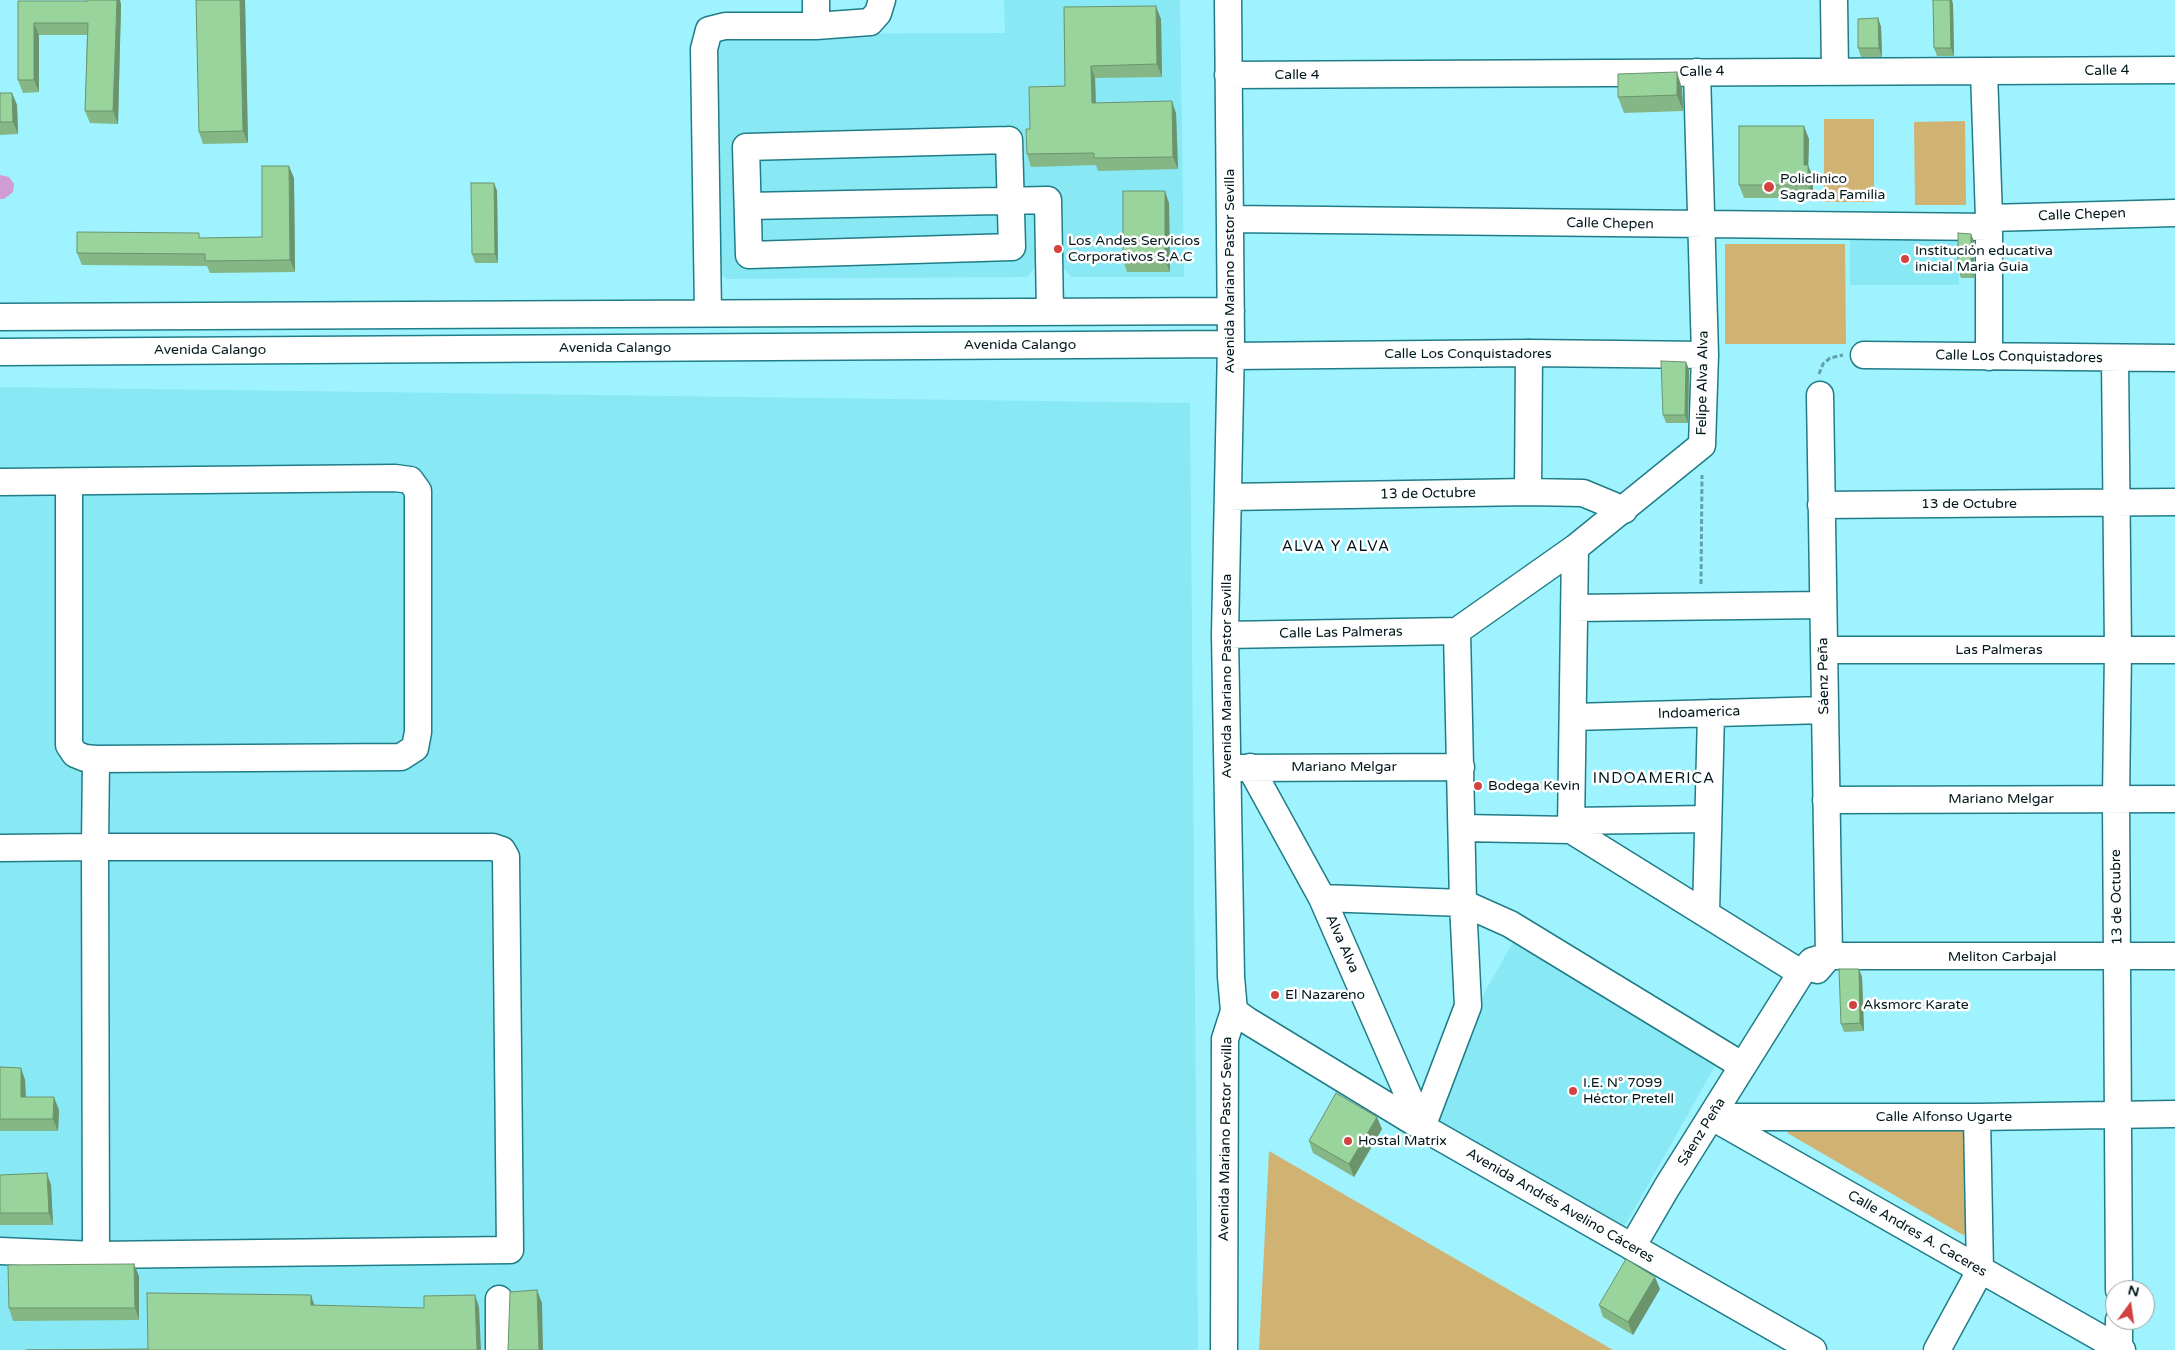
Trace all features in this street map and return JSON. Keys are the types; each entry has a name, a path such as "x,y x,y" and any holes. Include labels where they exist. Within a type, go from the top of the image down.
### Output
{"street":[{"path":"816,0 816,26"},
{"path":"708,314 704,49 709,30 726,26 816,26 870,22 878,13 882,0"},
{"name":"Avenida Mariano Pastor Sevilla","path":"1224,1350 1225,1039 1234,1011 1231,977 1238,768 1225,635 1231,350 1228,0"},
{"path":"1834,0 1835,70"},
{"name":"Calle 4","path":"1228,75 1835,70 1984,72 2175,70"},
{"name":"Felipe Alva Alva","path":"1457,630 1575,548 1702,445 1705,355 1697,72"},
{"path":"1984,72 1989,222 1989,357"},
{"path":"1009,140 1011,201 1012,248 749,254 746,147 1009,140"},
{"path":"748,206 1048,200 1050,312"},
{"name":"Calle Chepen","path":"1230,219 1702,225 1989,222 2175,213"},
{"path":"0,317 1231,310"},
{"name":"Calle Los Conquistadores","path":"1231,350 1705,355"},
{"name":"Avenida Calango","path":"0,352 1231,350"},
{"path":"1528,492 1530,353"},
{"name":"Calle Los Conquistadores","path":"1864,355 2175,358"},
{"name":"13 de Octubre","path":"2116,358 2119,1280"},
{"name":"Sáenz Peña","path":"1773,1018 1829,956 1820,395"},
{"path":"0,482 395,478 410,480 418,491 418,732 415,748 401,757 96,759 85,758 75,754 69,745 69,482"},
{"name":"13 de Octubre","path":"1228,498 1528,492 1583,493 1624,510"},
{"name":"13 de Octubre","path":"1821,504 2175,502"},
{"path":"1571,826 1575,548"},
{"path":"1574,608 1823,605"},
{"path":"1422,1127 1468,1006 1463,903 1457,630"},
{"name":"Calle Las Palmeras","path":"1225,635 1457,630"},
{"name":"Las Palmeras","path":"1824,650 2175,650"},
{"name":"Indoamerica","path":"1573,717 1825,710"},
{"path":"1706,913 1711,713"},
{"path":"96,759 96,1255"},
{"name":"Mariano Melgar","path":"1238,768 1461,767"},
{"name":"Alva Alva","path":"1238,768 1322,898 1422,1127"},
{"name":"Mariano Melgar","path":"1826,800 2175,799"},
{"path":"1462,828 1571,826 1708,819"},
{"path":"1571,826 1801,973"},
{"path":"0,848 493,847 502,850 506,857 510,1250 96,1255 0,1251"},
{"path":"1322,898 1463,903 1510,924 1743,1066"},
{"name":"Sáenz Peña","path":"1632,1247 1667,1187 1801,973 1812,961 1829,956"},
{"name":"Meliton Carbajal","path":"1829,956 2175,956"},
{"name":"Avenida Andrés Avelino Cáceres","path":"1234,1011 1422,1127 1813,1350"},
{"name":"Calle Alfonso Ugarte","path":"1712,1116 1977,1117 2175,1114"},
{"name":"Calle Andres A. Caceres","path":"1712,1116 2120,1349"},
{"path":"1937,1350 1980,1270 1977,1117"},
{"path":"499,1299 499,1350"},
{"path":"2119,1330 2120,1349"}],"path":[{"path":"1820,395 1819,372 1823,364 1830,358 1845,355 1864,355"},
{"path":"1701,606 1702,445"}],"shaded area":[{"path":"1004,0 1180,0 1184,277 1072,277 1060,265 1035,267 1027,277 727,279 716,269 717,34 1005,33"},
{"path":"1824,119 1874,119 1874,202 1824,202"},
{"path":"1965,121 1966,205 1915,205 1914,122"},
{"path":"0,175 9,177 14,184 13,192 4,199 0,199"},
{"name":"Institución educativa inicial Maria Guia","path":"1959,232 1959,285 1850,285 1850,233"},
{"path":"1725,244 1845,244 1846,344 1725,344"},
{"path":"0,387 1190,403 1198,1350 0,1350"},
{"name":"I.E. N° 7099 Héctor Pretell","path":"1516,937 1719,1059 1622,1231 1433,1123 1479,1002"},
{"path":"1965,1126 1969,1232 1963,1235 1789,1134 1787,1131 1787,1128"},
{"path":"1269,1151 1613,1350 1259,1350"}],"building":[{"path":"117,0 113,111 85,111 88,23 34,23 34,80 18,80 18,1"},
{"path":"196,0 240,0 243,131 199,132"},
{"path":"1933,0 1950,0 1951,48 1934,48"},
{"path":"1156,6 1157,64 1091,66 1092,103 1172,101 1173,157 1094,158 1094,153 1027,154 1026,129 1030,129 1029,87 1065,86 1064,7"},
{"path":"1878,18 1879,48 1858,48 1858,19"},
{"path":"1677,72 1677,95 1618,97 1618,74"},
{"path":"0,93 12,93 13,122 0,122"},
{"path":"1739,126 1804,126 1804,165 1808,165 1808,185 1739,185"},
{"path":"262,166 289,166 290,260 205,261 205,254 77,253 77,232 199,233 199,238 262,237"},
{"path":"471,183 494,183 495,254 472,254"},
{"path":"1123,191 1165,191 1165,260 1123,260"},
{"path":"1958,233 1971,234 1971,269 1958,269"},
{"path":"1661,361 1686,362 1685,415 1663,415"},
{"name":"Aksmorc Karate","path":"1839,969 1859,969 1860,1023 1841,1024"},
{"path":"0,1067 21,1068 21,1097 54,1097 53,1119 0,1119"},
{"name":"Hostal Matrix","path":"1336,1093 1377,1117 1349,1164 1309,1141"},
{"path":"47,1173 49,1213 0,1213 0,1175"},
{"path":"1626,1259 1655,1277 1628,1322 1599,1305"},
{"path":"134,1264 135,1308 9,1308 8,1265"},
{"path":"537,1290 539,1350 508,1350 510,1292"},
{"path":"147,1293 311,1295 311,1305 424,1308 424,1296 475,1295 477,1350 26,1350 148,1349"}],"place":[{"name":"Policlinico Sagrada Familia","path":"1769,187"},
{"name":"Los Andes Servicios Corporativos S.A.C","path":"1058,249"},
{"name":"Institución educativa inicial Maria Guia","path":"1905,259"},
{"name":"Bodega Kevin","path":"1478,786"},
{"name":"El Nazareno","path":"1275,995"},
{"name":"Aksmorc Karate","path":"1853,1005"},
{"name":"I.E. N° 7099 Héctor Pretell","path":"1573,1091"},
{"name":"Hostal Matrix","path":"1348,1141"}],"district":[{"name":"ALVA Y ALVA","path":"1336,547"},
{"name":"INDOAMERICA","path":"1654,779"}]}
